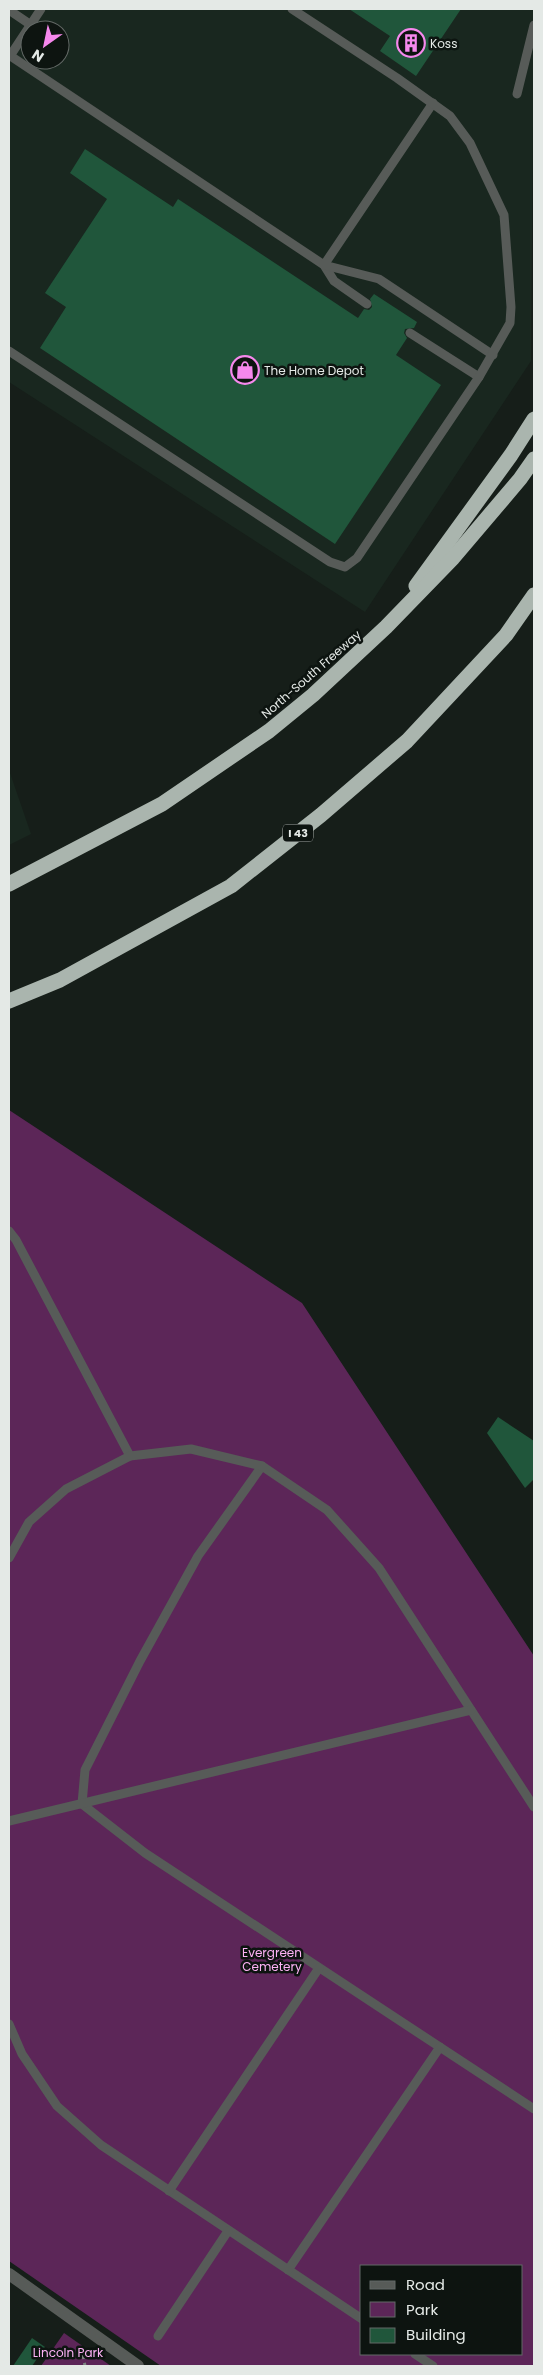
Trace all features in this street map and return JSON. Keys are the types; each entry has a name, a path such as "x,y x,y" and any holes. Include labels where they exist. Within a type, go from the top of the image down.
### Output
{"highway":[{"path":"386,627 511,455 534,419"},
{"name":"North-South Freeway","path":"9,884 162,804 269,730 313,695 386,627 453,558 520,479 534,459"},
{"name":"I 43","path":"9,1001 60,980 231,886 321,815 407,741 506,635 534,595"}],"street":[{"path":"9,2274 138,2366"}],"lane":[{"path":"34,20 41,9"},
{"path":"9,351 330,562 345,567 357,558 479,377 510,323 511,307 504,216 460,128 450,116 292,9"},
{"path":"9,10 25,20"},
{"path":"517,94 534,25"},
{"path":"20,41 10,56 324,265 379,279 493,355"},
{"path":"324,265 433,104"},
{"path":"324,265 334,281 367,304"},
{"path":"410,333 479,377"},
{"path":"9,1231 16,1240 130,1456"},
{"path":"9,1558 29,1522 66,1489 130,1456 191,1449 262,1466 327,1510 379,1568 534,1807"},
{"path":"82,1804 85,1770 140,1661 198,1556 262,1466"},
{"path":"9,1821 471,1710"},
{"path":"82,1804 145,1854 534,2109"},
{"path":"169,2191 319,1968"},
{"path":"9,2024 22,2054 57,2106 101,2145 360,2318"},
{"path":"288,2270 440,2047"},
{"path":"158,2336 228,2231"},
{"path":"416,2355 434,2366"}],"path":[{"path":"83,2355 85,2366"}],"shaded area":[{"path":"9,9 534,9 531,361 365,612 9,382"},
{"path":"9,770 31,834 9,845"}],"green space":[{"name":"Evergreen Cemetery","path":"9,1110 302,1303 534,1656 534,2366 161,2366 9,2261"},
{"name":"Lincoln Park","path":"64,2333 111,2366 41,2366"}],"building":[{"name":"Koss","path":"349,9 461,9 416,76 380,51 390,36"},
{"name":"The Home Depot","path":"85,149 173,207 178,199 358,318 364,309 369,310 372,307 370,299 374,294 417,322 414,328 405,329 404,333 407,338 396,355 441,385 335,544 40,348 66,307 45,293 107,199 70,173"},
{"path":"498,1417 534,1441 534,1479 525,1488 487,1433"},
{"path":"32,2338 45,2347 32,2366 13,2366"}],"place":[{"name":"Koss","path":"411,43"},
{"name":"The Home Depot","path":"245,370"}]}
